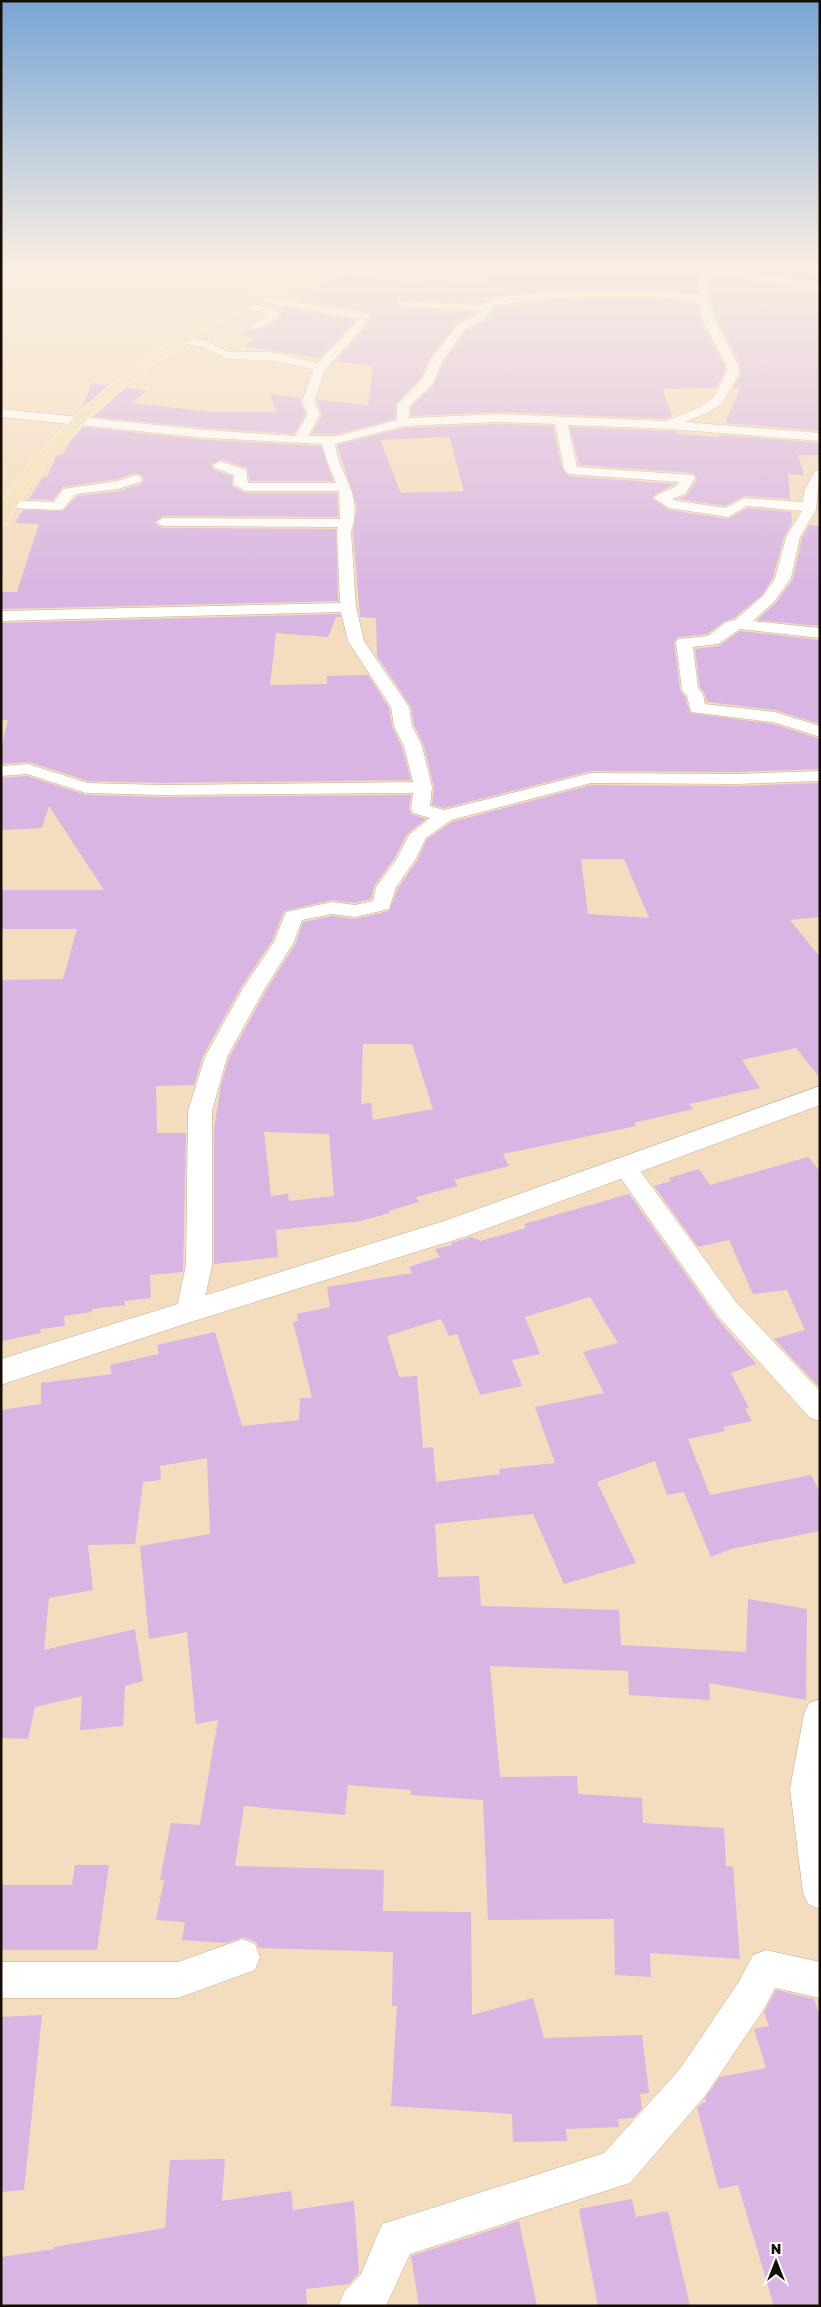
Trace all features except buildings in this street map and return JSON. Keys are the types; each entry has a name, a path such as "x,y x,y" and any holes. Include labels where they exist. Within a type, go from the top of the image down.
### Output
{"main road":[{"path":"1,519 27,477 76,421 130,376"}],"street":[{"path":"299,440 314,414 308,402 317,376"},
{"path":"403,422 403,405 428,382 431,376"},
{"path":"669,424 716,404 732,376"},
{"path":"1,413 76,421 328,441 403,422 500,418 669,424 820,437"},
{"path":"563,420 561,422 565,446 573,471 688,478 680,491 662,498 674,505 728,513 744,502 809,507"},
{"path":"328,441 330,457 345,487 347,523 344,532 348,607 356,641 400,707 402,726 413,746 423,787 420,810 444,816"},
{"path":"220,465 241,473 240,484 245,487 345,487"},
{"path":"740,624 769,599 783,578 793,537 803,523 809,507 811,491 820,474"},
{"path":"9,504 58,506 69,494 68,492 117,486 135,478"},
{"path":"163,522 347,523"},
{"path":"1,616 108,612 265,611 348,607"},
{"path":"820,633 740,624 732,625 712,642 684,642 690,690 695,694 697,708 774,717 820,732"},
{"path":"1,771 28,769 86,788 162,790 423,787"},
{"path":"189,1310 199,1265 200,1111 216,1057 254,988 284,942 293,916 332,908 355,911 382,905 386,887 405,860 418,835 444,816 591,778 736,779 820,776"},
{"path":"1,1372 189,1310 454,1229 820,1095"},
{"path":"626,1167 727,1309 820,1410"},
{"path":"820,1714 807,1789 820,1892"},
{"path":"1,1980 178,1980 242,1957"},
{"path":"358,2306 375,2288 396,2238 616,2169 692,2083 751,1996 766,1968 820,1980"}]}
